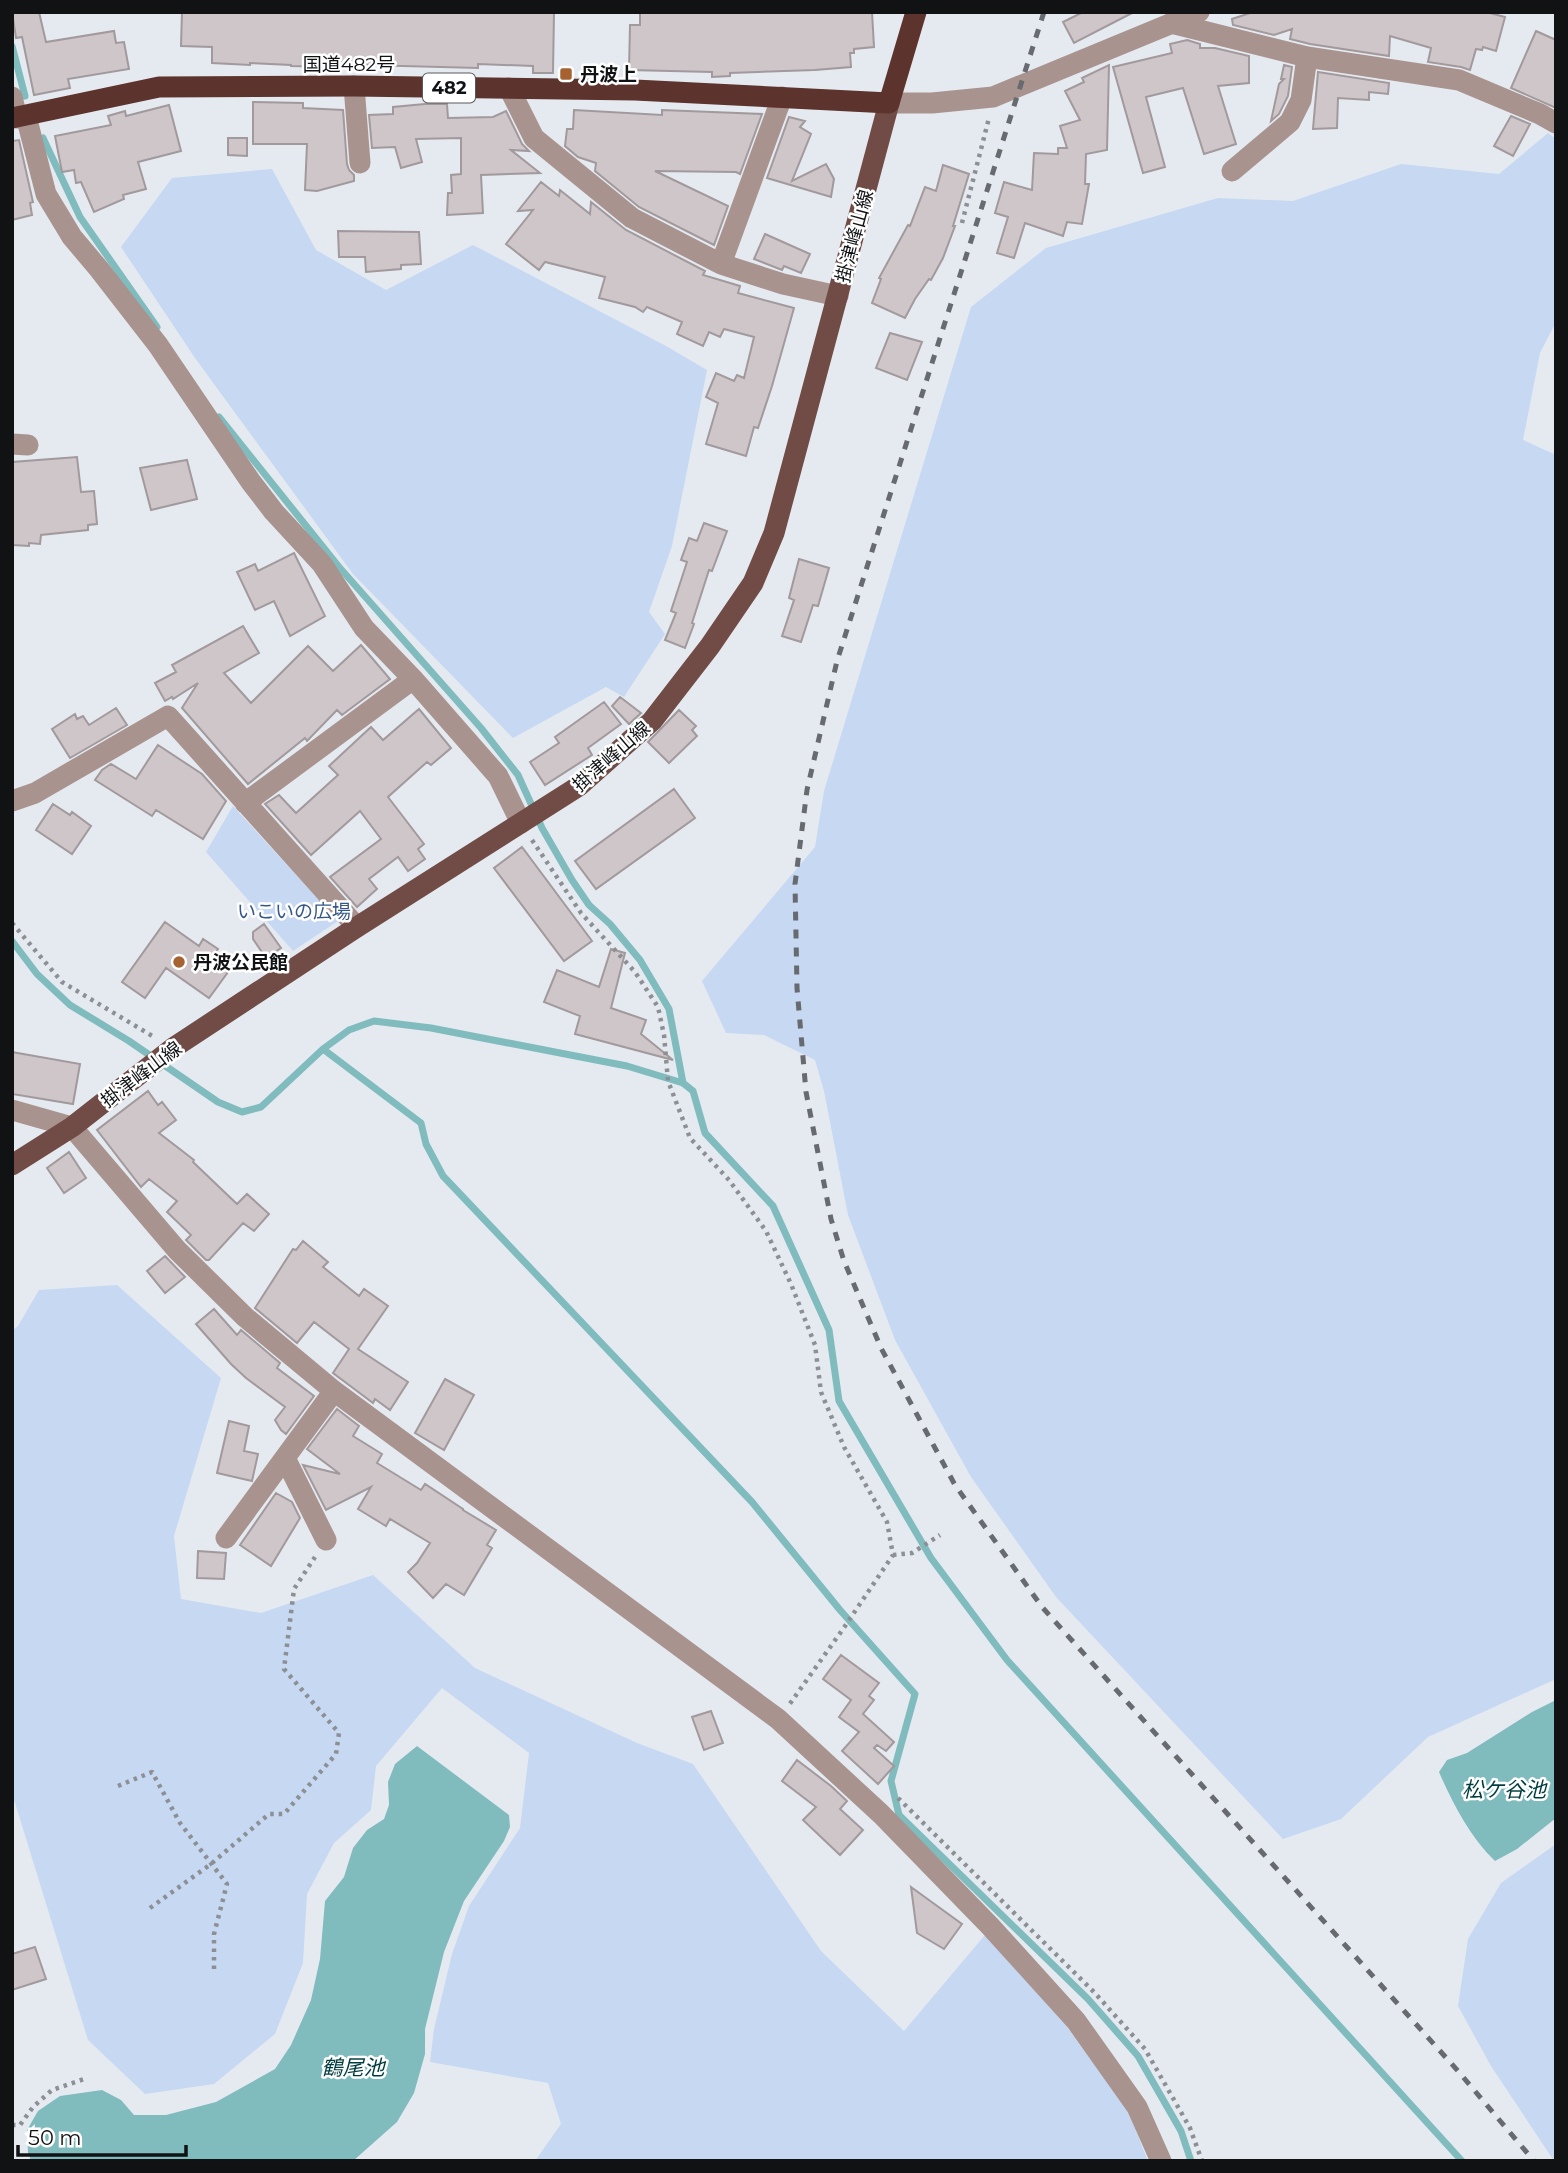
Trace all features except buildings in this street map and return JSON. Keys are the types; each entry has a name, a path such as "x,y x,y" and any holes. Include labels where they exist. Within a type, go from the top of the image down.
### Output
{"highway":[{"path":"889,103 916,12"},
{"name":"国道482号","path":"17,112 159,87 354,86 635,90 889,103"}],"main road":[{"name":"掛津峰山線","path":"12,1165 72,1127 173,1048 579,786 652,722 710,646 753,583 774,533 889,103"}],"street":[{"path":"889,103 932,103 993,97 1199,12"},
{"path":"1171,23 1307,57 1459,80 1556,123"},
{"path":"1232,171 1290,122 1301,100 1307,57"},
{"path":"354,86 360,163"},
{"path":"509,88 534,138 632,218 721,264 783,284 838,296"},
{"path":"721,264 782,97"},
{"path":"17,112 46,194 72,237 158,345 266,502 322,564 364,628 498,776 530,818"},
{"path":"245,803 413,679"},
{"path":"12,801 35,793 169,716 357,927"},
{"path":"12,1110 72,1127 177,1250 245,1317 334,1391 778,1719 880,1814 990,1926 1076,2021 1138,2107 1161,2161"},
{"path":"226,1538 334,1391"},
{"path":"285,1458 326,1540"}],"path":[{"path":"962,223 993,97"},
{"path":"530,818 582,913 635,972 658,1007 664,1035 668,1081 690,1138 729,1180 766,1231 815,1345 821,1392 844,1447 887,1522 893,1555 778,1719"},
{"path":"12,923 62,982 173,1048"},
{"path":"893,1555 912,1553 940,1535"},
{"path":"150,1908 211,1864 269,1814 284,1814 336,1755 339,1733 284,1669 293,1589 326,1540"},
{"path":"118,1786 152,1772 180,1823 227,1885 214,1934 214,1974"},
{"path":"12,2125 20,2125 33,2107 52,2090 87,2078"}],"green space":[{"path":"1548,133 1556,139 1556,322 1540,353 1523,440 1556,455 1556,1679 1428,1737 1341,1819 1283,1839 1056,1597 971,1477 895,1340 848,1215 824,1091 815,1060 764,1035 726,1033 702,981 815,847 824,791 971,307 1046,248 1218,198 1293,201 1401,164 1499,174"},
{"path":"272,169 316,250 386,290 473,245 707,370 672,546 649,612 665,634 624,697 606,687 513,738 353,574 195,358 121,247 172,178"},
{"name":"いこいの広場","path":"233,806 338,921 293,951 206,852"},
{"path":"117,1285 221,1378 174,1536 181,1599 261,1613 373,1575 475,1668 637,1743 693,1764 821,1951 904,2031 985,1935 1066,2026 1128,2111 1148,2161 535,2161 561,2124 548,2083 430,2062 434,2029 452,1954 469,1906 520,1828 529,1753 442,1688 376,1766 371,1810 334,1843 307,1894 303,1963 275,2034 214,2084 145,2094 88,2040 12,1793 12,1331 18,1326 39,1290"},
{"path":"1556,1844 1554,2161 1491,2066 1458,2006 1468,1939 1501,1883"}],"water":[{"name":"松ケ谷池","path":"1556,1700 1556,1818 1517,1849 1495,1861 1463,1820 1439,1772 1447,1760 1467,1753"},
{"name":"鶴尾池","path":"417,1746 509,1815 510,1827 504,1841 464,1901 444,1952 425,2029 425,2054 414,2093 397,2122 353,2161 31,2161 27,2130 38,2111 60,2096 102,2090 121,2100 134,2115 166,2115 216,2102 275,2069 291,2045 311,2000 320,1959 325,1901 344,1877 353,1848 367,1830 384,1819 389,1805 388,1782 395,1764"}],"waterway":[{"path":"12,46 25,96 13,97"},
{"path":"43,138 80,217 157,327"},
{"path":"219,417 339,567 481,728 518,775 542,828 572,880 589,905 610,924 640,960 669,1009 683,1083"},
{"path":"12,941 37,974 70,1005 129,1041 218,1102 242,1112 261,1107 323,1049 349,1030 374,1021 431,1028 627,1066 683,1083 693,1091 705,1133 773,1206 829,1330 839,1401 931,1558 1007,1660 1462,2161"},
{"path":"323,1049 421,1123 426,1144 443,1176 752,1502 840,1610 915,1694 891,1781 899,1815 1088,1999 1138,2056 1181,2131 1191,2161"}],"railway":[{"path":"1044,12 837,661 807,790 795,884 797,988 806,1092 831,1219 844,1261 881,1348 955,1485 1042,1607 1458,2071 1534,2161"}],"place":[{"name":"丹波上","path":"566,74"},
{"name":"丹波公民館","path":"179,962"}]}
